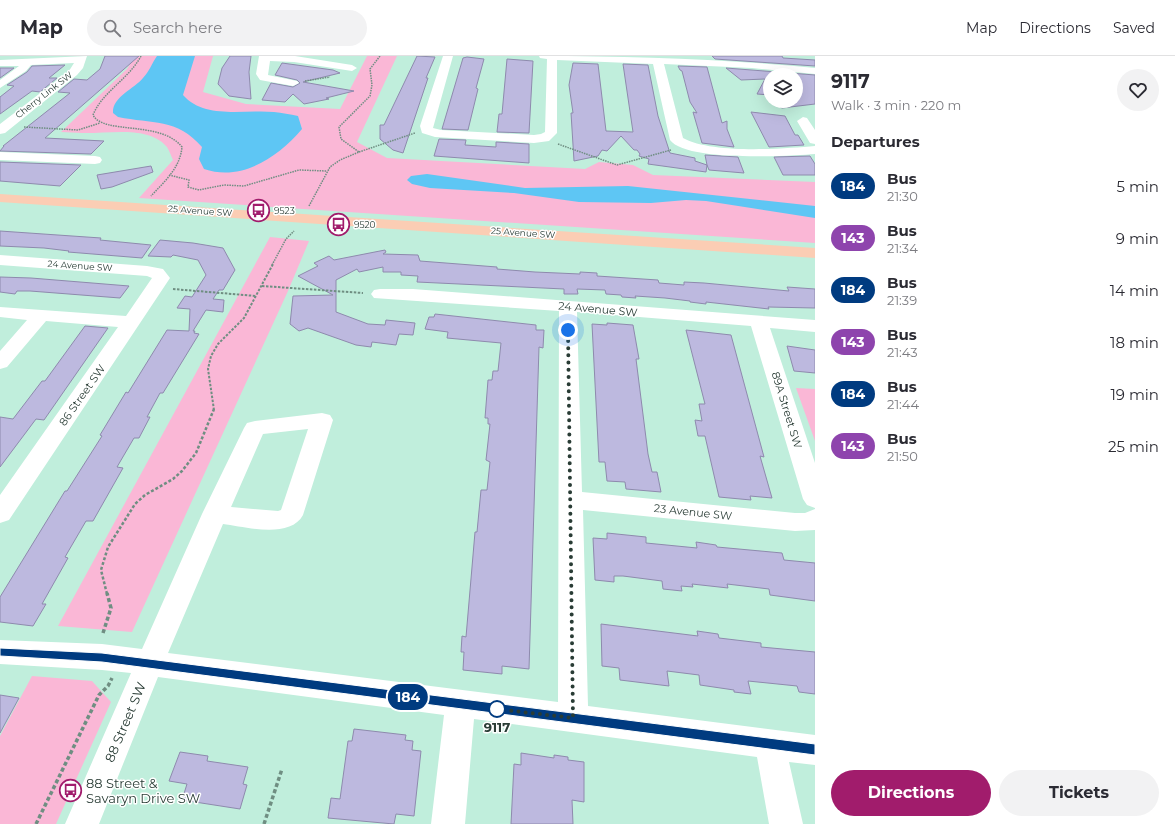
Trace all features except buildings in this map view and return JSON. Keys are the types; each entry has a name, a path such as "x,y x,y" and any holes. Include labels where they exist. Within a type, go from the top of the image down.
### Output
{"main road":[{"name":"25 Avenue SW","path":"0,198 815,253"},
{"name":"25 Avenue SW","path":"567,236 815,262"}],"street":[{"path":"293,83 264,78 262,74 265,56 335,64 352,68"},
{"path":"448,56 426,126 428,132 464,136 528,139 544,138 551,133 552,56"},
{"path":"544,56 640,58 658,61 763,70"},
{"path":"0,62 28,62 82,58"},
{"name":"Cherry Link SW","path":"2,128 73,73 82,58"},
{"path":"658,61 677,140 686,146 704,149 773,152 815,150"},
{"path":"0,85 22,69 28,62"},
{"path":"803,71 815,71"},
{"path":"803,121 815,140"},
{"path":"0,156 95,160"},
{"name":"24 Avenue SW","path":"0,260 147,271 162,282"},
{"name":"86 Street SW","path":"0,514 132,322 160,282 162,282"},
{"name":"24 Avenue SW","path":"380,294 412,294 815,326"},
{"path":"568,307 572,500 573,718"},
{"path":"0,312 132,322"},
{"path":"0,363 41,315"},
{"name":"89A Street SW","path":"759,322 815,499"},
{"name":"88 Street SW","path":"82,824 214,514 255,428 324,414 291,515 281,521 214,514"},
{"name":"23 Avenue SW","path":"572,500 795,522 810,522 815,518"},
{"path":"0,652 65,654 150,663 815,750"},
{"path":"448,824 460,704"},
{"path":"770,744 786,824"}],"path":[{"path":"101,123 93,117 94,110 130,75 141,56"},
{"path":"359,152 341,139 339,127 346,118 364,105 370,97 373,88 368,73 371,66 380,56"},
{"path":"2,128 71,130 87,128 101,123 155,130 174,139 180,146 182,154 169,175 149,200"},
{"path":"307,210 328,171 334,163 359,152 414,133 428,132"},
{"path":"544,138 617,165 686,146"},
{"path":"169,175 186,178 189,180 188,187 199,190 224,185 248,186 299,170 328,171"},
{"path":"103,633 111,608 101,570 108,547 135,504 178,475 196,453 214,412 208,368 211,356 218,344 241,322 262,286 286,239 297,228"},
{"path":"162,282 256,296"},
{"path":"262,286 380,294"},
{"path":"36,824 99,695 108,686"},
{"path":"264,824 282,769"}],"shaded area":[{"path":"135,56 213,56 203,92 246,104 340,109 367,56 397,56 357,142 387,158 585,169 599,162 633,165 653,175 815,182 815,243 139,198 173,160 166,146 158,139 149,135 126,132 61,132 127,69"},
{"path":"270,237 309,241 288,291 132,632 58,626"},
{"path":"796,388 815,389 815,441"},
{"path":"32,676 92,681 111,702 56,824 0,824 0,736"}],"water":[{"path":"157,56 195,56 183,95 192,103 202,108 214,111 263,111 298,116 302,129 282,149 258,164 232,172 218,172 204,169 199,159 202,147 183,131 163,124 118,117 113,113 116,102 145,76"},
{"path":"427,174 525,188 628,186 815,206 815,218 706,201 686,200 651,203 579,202 514,193 430,188 412,184 407,180 411,176"}],"bus line":[{"name":"184","path":"0,652 102,657 815,750"}],"place":[{"name":"9523","path":"258,211"},
{"name":"9520","path":"339,225"},
{"name":"9117","path":"497,709"},
{"name":"88 Street & Savaryn Drive SW","path":"71,790"}],"route":[{"path":"497,709 573,718 572,515 568,330"}]}
